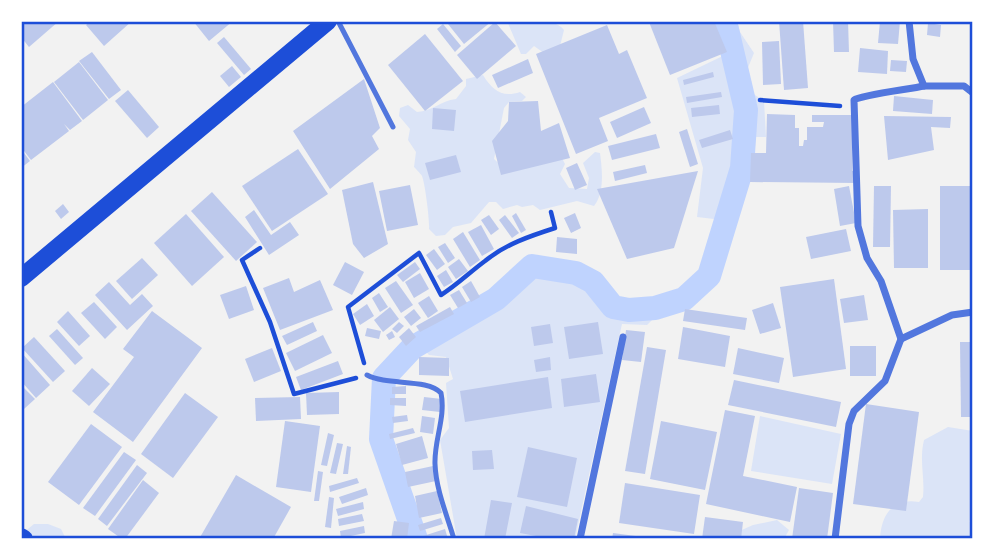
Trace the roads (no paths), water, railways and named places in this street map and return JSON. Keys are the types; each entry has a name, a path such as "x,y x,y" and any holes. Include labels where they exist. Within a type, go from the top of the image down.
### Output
{"main road":[{"path":"21,278 328,21"}],"street":[{"path":"909,21 913,59 924,86"},
{"path":"835,539 853,411 885,381 901,339 881,281 867,258 858,226 854,100 860,96 889,94 924,86 964,86 973,93"},
{"path":"901,339 952,315 973,312"},
{"path":"580,539 622,337"}],"lane":[{"path":"338,21 393,127"},
{"path":"367,375 380,382 428,385 441,393 442,418 435,452 436,475 454,539"}],"waterway":[{"path":"416,539 381,439 384,378 412,348 496,299 532,266 576,273 593,282 613,307 629,310 655,308 684,299 709,276 742,168 746,110 725,21"}]}
